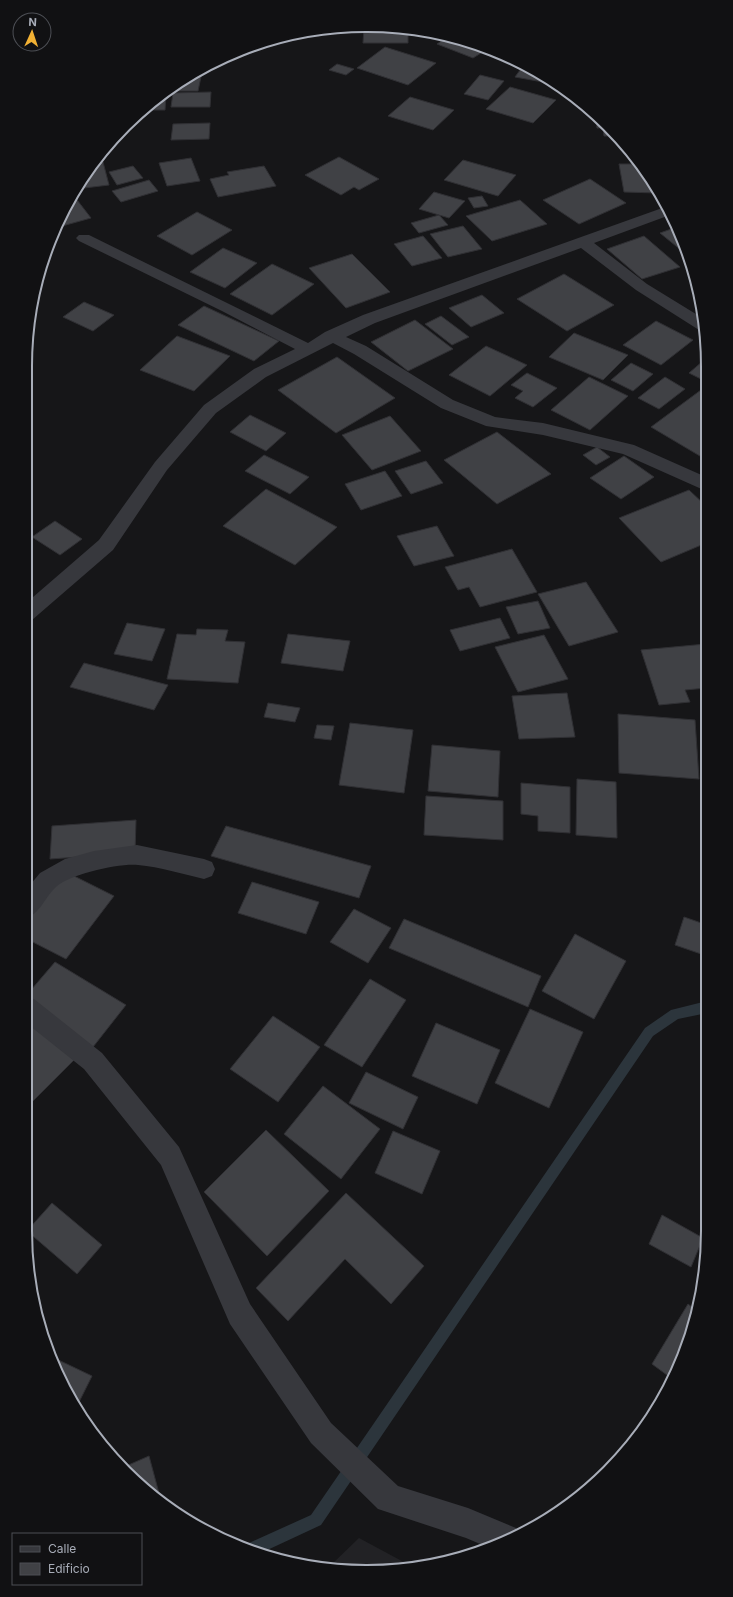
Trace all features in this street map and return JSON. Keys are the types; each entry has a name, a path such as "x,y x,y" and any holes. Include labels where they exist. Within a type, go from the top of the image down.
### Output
{"street":[{"path":"32,608 106,544 161,466 210,409 260,373 331,336 369,319 582,240 663,213"},
{"path":"84,238 228,308 307,349"},
{"path":"582,240 622,275 670,307 698,322"},
{"path":"331,336 360,350 447,404 492,422 543,429 628,449 701,483"},
{"path":"32,900 48,880 65,868 94,861 137,855 204,869"},
{"path":"32,1013 93,1061 170,1156 240,1314 321,1433 389,1498 468,1523 502,1537"}],"shaded area":[{"path":"359,1538 405,1562 366,1565 333,1563"}],"building":[{"path":"364,32 408,35 408,43 363,43"},
{"path":"442,40 482,53 473,58 437,44"},
{"path":"385,47 436,63 408,85 357,68"},
{"path":"337,64 354,69 346,75 329,70"},
{"path":"520,70 542,82 515,77"},
{"path":"480,75 504,81 488,100 464,94"},
{"path":"201,76 198,91 177,91"},
{"path":"510,87 556,100 533,123 486,109"},
{"path":"211,92 210,107 171,107 174,93"},
{"path":"410,97 454,110 433,130 388,116"},
{"path":"166,99 165,110 152,110"},
{"path":"210,123 209,139 171,140 173,124"},
{"path":"603,130 609,136 604,136"},
{"path":"339,157 379,179 359,190 354,187 341,195 305,175"},
{"path":"191,158 200,181 167,186 159,163"},
{"path":"463,160 516,175 498,196 444,180"},
{"path":"103,162 109,185 84,188 88,181"},
{"path":"619,164 633,164 652,193 624,192"},
{"path":"133,166 143,178 117,185 109,172"},
{"path":"264,166 276,186 218,197 210,179 229,175 227,172"},
{"path":"590,179 626,203 579,224 543,200"},
{"path":"149,180 158,191 121,202 112,191"},
{"path":"434,192 465,201 449,218 419,209"},
{"path":"482,196 488,206 474,208 468,198"},
{"path":"77,200 91,218 63,226"},
{"path":"520,200 547,224 492,241 466,216"},
{"path":"197,212 232,230 192,255 157,236"},
{"path":"439,215 448,225 419,233 411,223"},
{"path":"463,226 482,249 448,257 430,234"},
{"path":"672,229 680,249 660,233"},
{"path":"423,236 442,258 412,266 394,244"},
{"path":"644,236 680,267 642,279 607,249"},
{"path":"223,248 257,263 225,288 190,272"},
{"path":"352,254 390,292 346,308 309,268"},
{"path":"272,264 314,284 272,315 230,294"},
{"path":"564,274 614,305 567,331 517,299"},
{"path":"482,295 504,313 471,327 449,308"},
{"path":"84,302 114,315 93,331 63,317"},
{"path":"204,306 279,341 254,361 178,325"},
{"path":"441,316 469,337 452,345 425,324"},
{"path":"415,320 453,349 408,371 371,342"},
{"path":"656,321 693,340 661,365 623,345"},
{"path":"574,333 628,355 603,380 549,357"},
{"path":"177,336 230,356 194,391 140,370"},
{"path":"486,346 527,365 490,396 449,375"},
{"path":"337,357 395,398 336,433 278,390"},
{"path":"631,363 653,374 633,391 611,380"},
{"path":"701,363 701,379 689,373"},
{"path":"527,373 557,388 533,407 515,398 523,391 511,385"},
{"path":"589,377 628,396 590,430 551,410"},
{"path":"665,377 685,389 659,409 638,398"},
{"path":"701,390 701,457 651,427"},
{"path":"250,415 286,433 266,451 230,432"},
{"path":"390,416 421,451 372,470 342,435"},
{"path":"497,432 551,474 497,504 444,460"},
{"path":"597,447 610,457 596,465 583,455"},
{"path":"264,455 309,477 290,494 245,471"},
{"path":"624,456 654,477 621,499 590,478"},
{"path":"426,461 443,483 411,494 395,471"},
{"path":"385,471 402,496 361,510 345,484"},
{"path":"266,489 337,527 295,565 223,526"},
{"path":"689,490 701,501 701,545 661,562 619,518"},
{"path":"55,521 82,539 60,555 32,537"},
{"path":"437,526 454,556 414,566 397,536"},
{"path":"512,549 537,592 480,607 469,587 458,590 445,567"},
{"path":"586,582 618,632 569,646 538,594"},
{"path":"538,601 550,628 518,634 506,607"},
{"path":"500,618 510,638 460,651 450,630"},
{"path":"127,623 165,629 152,661 114,654"},
{"path":"197,629 228,630 225,641 245,642 238,683 167,679 177,634 196,635"},
{"path":"288,634 350,641 343,671 281,663"},
{"path":"544,635 568,679 518,692 495,647"},
{"path":"701,644 701,688 685,690 690,702 659,705 641,650"},
{"path":"84,663 168,685 154,710 70,687"},
{"path":"567,693 575,737 519,739 512,696"},
{"path":"268,703 300,708 295,722 264,717"},
{"path":"618,714 695,720 699,779 619,773"},
{"path":"350,723 413,730 404,793 339,785"},
{"path":"317,725 334,726 331,740 314,738"},
{"path":"432,745 500,751 498,797 428,791"},
{"path":"577,779 616,782 617,838 576,835"},
{"path":"521,783 570,787 570,833 538,831 538,816 521,814"},
{"path":"426,796 503,801 503,840 424,835"},
{"path":"136,820 135,853 50,859 52,826"},
{"path":"226,826 371,866 359,898 211,856"},
{"path":"64,871 114,896 66,959 32,942 32,911"},
{"path":"252,882 319,902 306,934 238,913"},
{"path":"354,909 391,928 368,963 330,942"},
{"path":"684,917 701,923 701,954 675,945"},
{"path":"404,919 541,976 528,1007 389,948"},
{"path":"575,934 626,961 594,1019 542,991"},
{"path":"55,962 126,1005 93,1047 32,1002 32,989"},
{"path":"370,979 406,1000 362,1067 324,1045"},
{"path":"530,1009 583,1032 549,1108 495,1083"},
{"path":"273,1016 320,1047 278,1102 230,1069"},
{"path":"436,1023 500,1050 477,1104 412,1076"},
{"path":"32,1024 74,1060 33,1101 32,1100"},
{"path":"366,1072 418,1097 403,1129 349,1103"},
{"path":"323,1086 380,1129 341,1179 284,1134"},
{"path":"266,1130 329,1191 267,1256 204,1192"},
{"path":"393,1131 440,1151 422,1194 375,1173"},
{"path":"346,1193 424,1266 391,1304 345,1259 288,1321 256,1288"},
{"path":"52,1203 102,1245 77,1274 32,1236 32,1225"},
{"path":"662,1215 701,1237 700,1244 691,1267 649,1244"},
{"path":"688,1304 692,1307 690,1317 676,1359 668,1376 652,1364"},
{"path":"57,1359 92,1376 79,1402"},
{"path":"149,1456 159,1493 146,1482 128,1465"}],"waterway":[{"path":"257,1546 316,1520 649,1032 675,1014 701,1008"}]}
